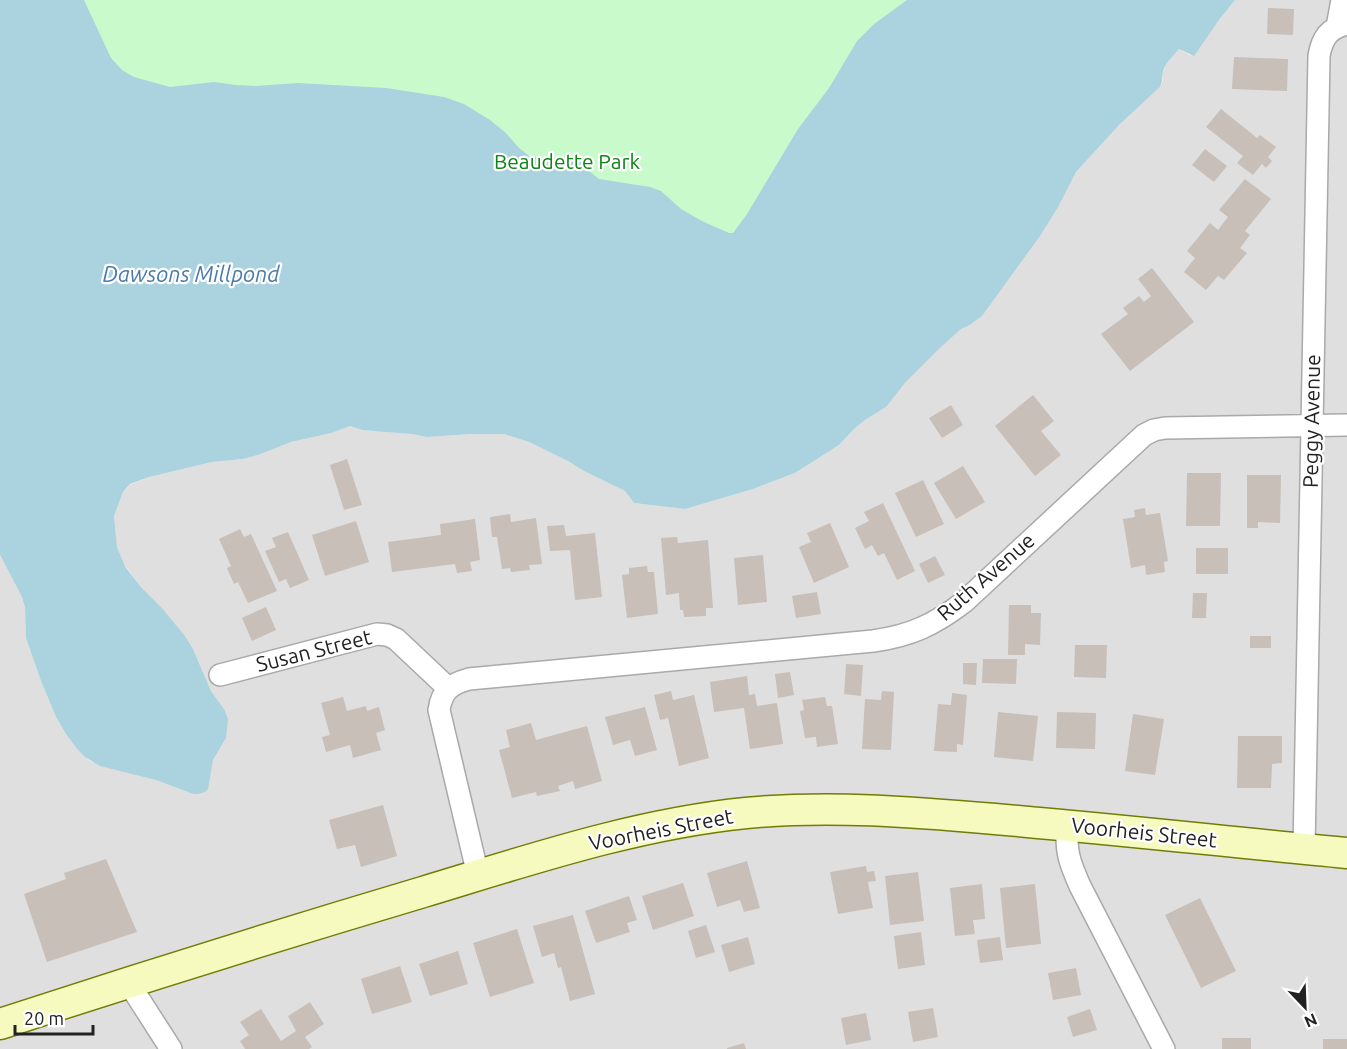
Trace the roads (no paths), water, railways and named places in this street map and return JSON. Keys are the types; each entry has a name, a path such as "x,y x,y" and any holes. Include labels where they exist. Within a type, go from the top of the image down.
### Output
{"street":[{"name":"Peggy Avenue","path":"1304,849 1318,56 1325,38 1342,25 1342,0"},
{"name":"Ruth Avenue","path":"448,688 469,679 873,641 908,634 934,623 964,602 1144,435 1154,430 1312,424 1347,425"},
{"name":"Susan Street","path":"220,675 377,634 396,639 448,688"},
{"path":"448,688 440,702 439,710 478,875"},
{"name":"Voorheis Street","path":"0,1024 128,982 478,875 634,832 747,813 867,811 914,813 1067,825 1347,853"},
{"path":"1067,825 1069,862 1164,1049"},
{"path":"128,982 171,1049"}],"water":[{"name":"Dawsons Millpond","path":"0,0 84,0 111,58 122,70 134,77 170,87 214,82 256,86 298,83 386,88 444,97 464,104 490,120 529,156 576,157 599,179 650,187 661,191 681,209 702,221 733,233 747,214 798,129 829,88 857,41 874,24 907,0 1235,0 1194,56 1179,49 1164,68 1160,87 1120,124 1076,172 1040,236 982,316 961,329 941,347 905,383 886,407 865,420 839,445 795,473 753,489 685,509 634,503 625,491 529,442 504,434 427,437 362,430 350,426 291,442 243,459 212,462 149,477 130,484 123,492 114,516 117,547 126,568 185,636 211,691 228,719 226,738 213,760 208,789 203,793 193,794 156,780 100,766 77,749 56,717 41,681 26,638 25,607 22,597 0,555"}],"park label":[{"name":"Beaudette Park","path":"567,162"}]}
